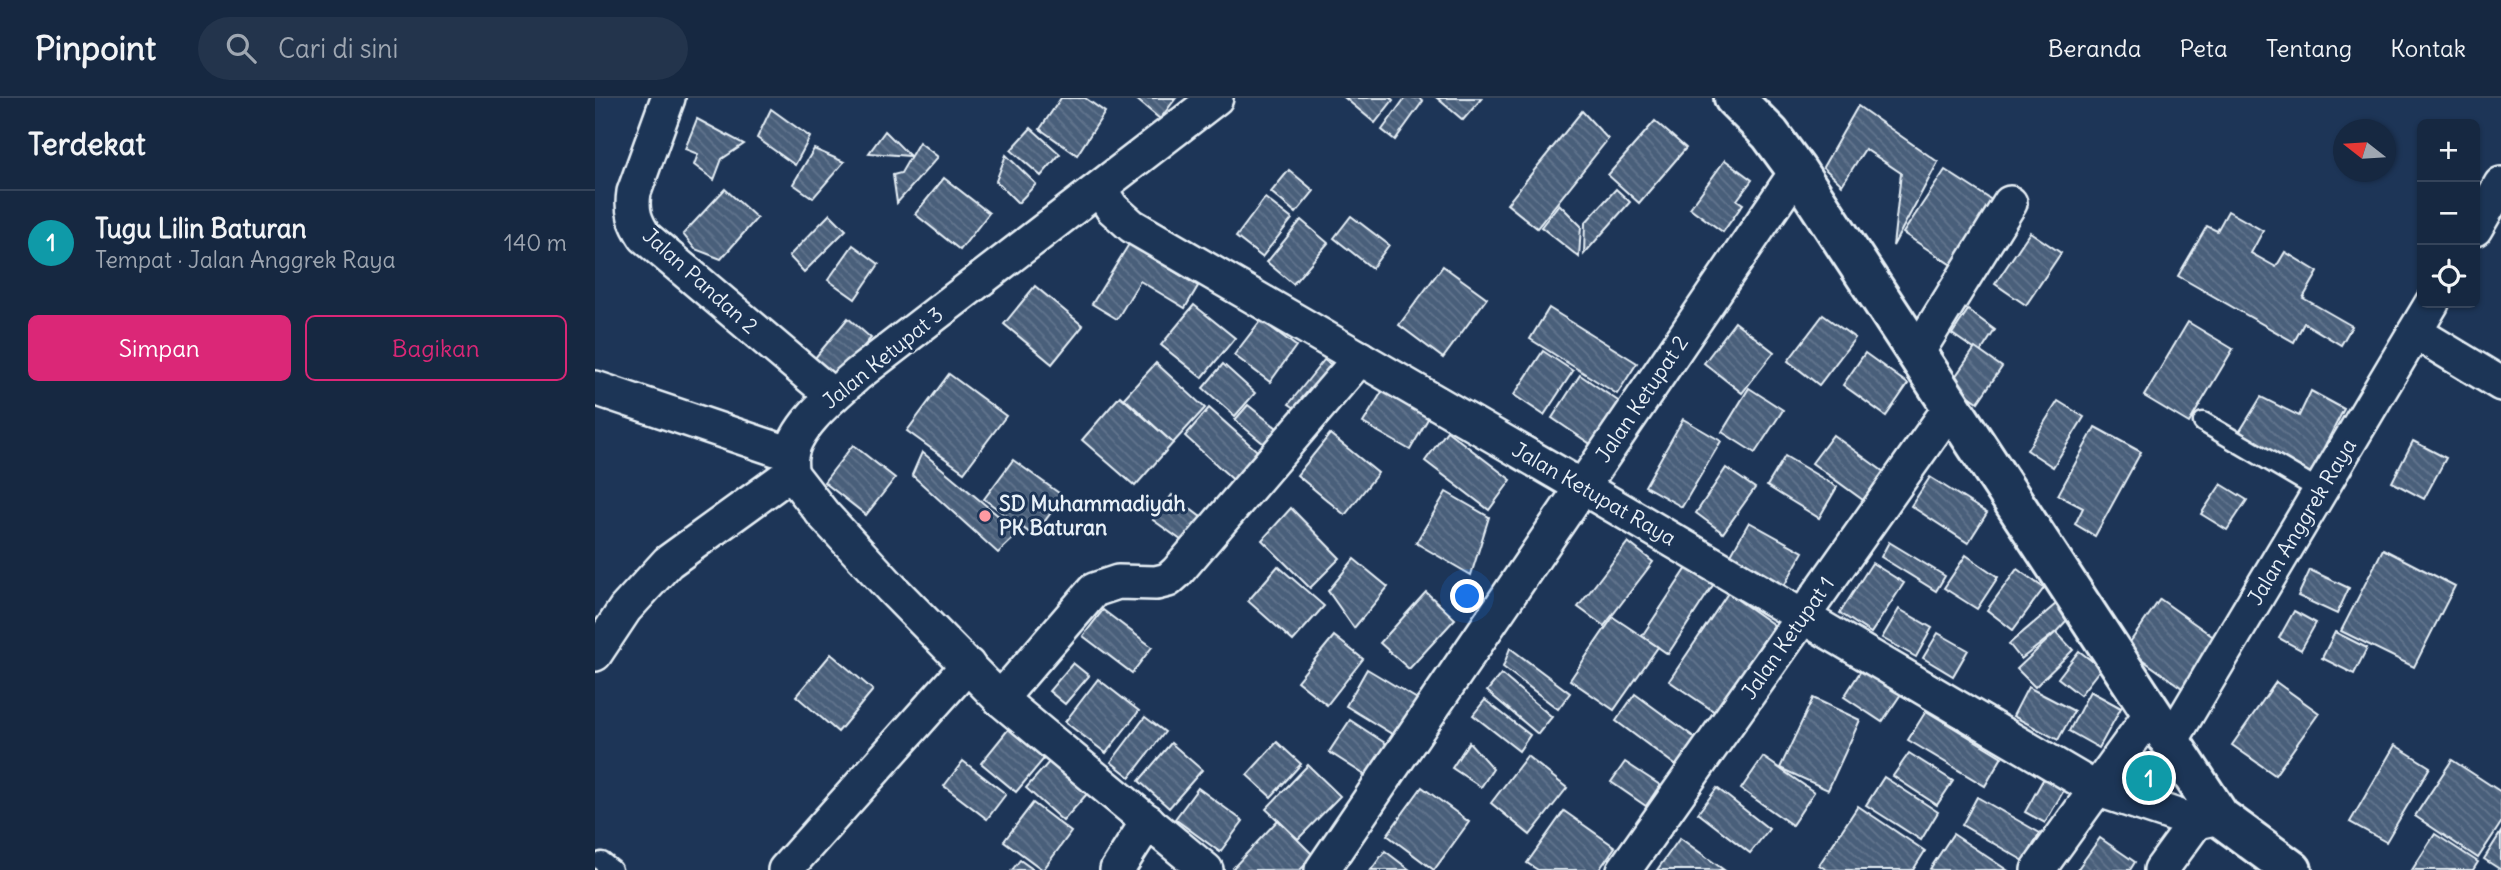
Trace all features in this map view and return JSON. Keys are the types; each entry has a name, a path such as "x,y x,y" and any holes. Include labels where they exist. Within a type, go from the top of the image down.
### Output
{"street":[{"name":"Jalan Pandan 2","path":"669,98 634,192 632,207 636,223 645,237 833,396"},
{"name":"Jalan Ketupat 3","path":"595,654 625,609 669,562 791,463 801,433 833,396 1216,98"},
{"path":"1734,98 1770,134 1797,171 1952,405 2161,726 2208,819 2293,870"},
{"name":"Jalan Ketupat 2","path":"1322,870 1797,171"},
{"path":"2480,220 2501,184"},
{"name":"Jalan Ketupat Raya","path":"1100,189 1112,208 1132,226 2096,789 2208,819"},
{"path":"1917,353 2010,203"},
{"name":"Jalan Anggrek Raya","path":"2038,870 2096,789 2161,726 2321,491 2429,308"},
{"path":"2415,332 2501,384"},
{"path":"1000,699 1094,590 1118,582 1156,583 1168,580 1177,572 1360,358"},
{"path":"595,388 791,463 824,514 892,589 1000,699 1206,870"},
{"name":"Jalan Ketupat 1","path":"1624,870 1952,405"},
{"path":"787,869 968,665"},
{"path":"2161,870 2208,819"},
{"path":"1117,870 1148,821"}],"lane":[{"path":"2203,422 2321,491"}],"building":[{"path":"1061,98 1085,98 1105,112 1077,155 1040,129"},
{"path":"1135,98 1176,98 1160,119"},
{"path":"1345,98 1391,98 1393,100 1375,123"},
{"path":"1405,98 1419,98 1423,101 1395,140 1382,130"},
{"path":"1437,98 1482,98 1463,120"},
{"path":"1858,106 1938,162 1893,246 1901,173 1865,149 1842,185 1823,167"},
{"path":"771,109 810,137 795,165 757,138"},
{"path":"1582,111 1608,139 1537,228 1507,204"},
{"path":"697,119 744,144 722,159 714,180 694,165 698,154 685,149"},
{"path":"1655,121 1686,148 1639,203 1608,175"},
{"path":"1031,128 1060,154 1041,176 1011,150"},
{"path":"885,131 910,156 869,153"},
{"path":"919,142 938,157 897,203 893,175 901,173"},
{"path":"814,149 844,162 813,198 793,184"},
{"path":"1006,155 1036,184 1018,203 996,181"},
{"path":"1725,160 1752,180 1737,200 1743,204 1723,232 1690,208"},
{"path":"1289,170 1314,191 1296,213 1271,192"},
{"path":"1945,170 2001,206 1959,270 1903,233"},
{"path":"944,178 989,213 960,250 915,214"},
{"path":"725,189 757,218 721,259 695,249 683,234"},
{"path":"1616,189 1630,202 1584,254 1585,223"},
{"path":"1265,198 1292,219 1262,257 1236,237"},
{"path":"1559,204 1581,226 1579,257 1541,227"},
{"path":"2228,211 2263,231 2251,253 2276,267 2285,252 2318,272 2303,298 2352,326 2341,345 2304,323 2294,342 2178,276 2207,226 2217,231"},
{"path":"830,214 846,230 804,272 789,256"},
{"path":"1351,216 1389,245 1372,268 1334,238"},
{"path":"1301,220 1328,243 1293,284 1267,262"},
{"path":"2030,232 2061,253 2026,305 1995,284"},
{"path":"1129,244 1198,286 1185,308 1140,281 1117,319 1092,304"},
{"path":"853,245 879,264 855,299 828,280"},
{"path":"1443,266 1487,298 1443,358 1399,325"},
{"path":"1035,286 1083,326 1052,364 1004,324"},
{"path":"1194,305 1235,338 1202,378 1161,345"},
{"path":"1549,308 1637,363 1617,394 1530,339"},
{"path":"1968,310 1995,330 1980,353 1952,334"},
{"path":"1823,315 1855,338 1819,385 1788,361"},
{"path":"848,318 871,338 832,383 810,364"},
{"path":"1261,320 1296,346 1270,382 1234,355"},
{"path":"1735,322 1774,352 1742,393 1704,363"},
{"path":"2188,322 2233,349 2189,423 2144,396"},
{"path":"1975,348 2002,367 1978,402 1951,383"},
{"path":"1543,351 1573,371 1544,415 1514,395"},
{"path":"1865,353 1908,384 1886,416 1843,385"},
{"path":"1324,360 1336,368 1301,412 1289,404"},
{"path":"1156,363 1205,408 1173,443 1124,398"},
{"path":"1223,364 1255,393 1235,416 1203,388"},
{"path":"949,374 1006,416 964,472 907,431"},
{"path":"1580,375 1621,403 1592,445 1552,418"},
{"path":"1749,388 1783,410 1755,453 1722,432"},
{"path":"1383,390 1429,417 1410,450 1363,423"},
{"path":"2311,391 2344,409 2309,476 2237,436 2261,397 2299,416"},
{"path":"1120,396 1173,443 1135,486 1082,440"},
{"path":"2058,401 2084,417 2053,467 2027,450"},
{"path":"1248,405 1282,432 1269,448 1235,420"},
{"path":"1209,408 1265,458 1240,486 1185,436"},
{"path":"1683,419 1721,441 1682,507 1645,486"},
{"path":"2095,427 2141,452 2095,536 2075,524 2083,508 2058,495"},
{"path":"1447,431 1511,480 1489,510 1425,461"},
{"path":"1330,434 1378,473 1345,515 1297,475"},
{"path":"1833,435 1884,472 1863,500 1812,463"},
{"path":"2413,441 2446,458 2424,499 2392,482"},
{"path":"853,445 895,478 866,515 824,482"},
{"path":"922,452 1019,533 998,553 912,475"},
{"path":"1785,456 1837,487 1819,518 1767,486"},
{"path":"1013,460 1063,496 1034,536 984,499"},
{"path":"1726,468 1755,488 1723,533 1696,513"},
{"path":"1930,477 1987,513 1968,543 1911,506"},
{"path":"2221,484 2247,500 2227,530 2201,514"},
{"path":"1446,492 1489,517 1471,575 1416,543"},
{"path":"1172,495 1206,521 1188,545 1153,520"},
{"path":"1291,508 1340,558 1310,588 1262,540"},
{"path":"1749,522 1803,552 1784,586 1730,556"},
{"path":"1628,542 1653,562 1604,626 1578,607"},
{"path":"1889,542 1945,576 1936,591 1881,557"},
{"path":"2383,549 2455,586 2414,667 2341,631"},
{"path":"1966,555 1998,577 1977,609 1944,588"},
{"path":"1354,559 1388,587 1354,628 1328,591"},
{"path":"1691,562 1717,579 1668,654 1642,636"},
{"path":"1872,563 1904,583 1871,633 1840,613"},
{"path":"1278,566 1324,606 1293,641 1248,601"},
{"path":"2017,569 2044,588 2013,630 1987,610"},
{"path":"2310,570 2349,588 2337,614 2298,596"},
{"path":"1426,592 1455,619 1409,669 1380,643"},
{"path":"1728,593 1774,625 1715,712 1669,681"},
{"path":"2160,599 2219,641 2185,690 2126,648"},
{"path":"2056,604 2068,619 2056,632 2021,659 2009,644"},
{"path":"1899,609 1932,628 1916,657 1882,638"},
{"path":"1103,610 1152,647 1132,673 1083,636"},
{"path":"2294,611 2316,623 2301,650 2279,638"},
{"path":"1613,617 1658,647 1614,710 1570,680"},
{"path":"2056,632 2073,650 2035,687 2017,669"},
{"path":"2335,632 2367,648 2354,674 2322,658"},
{"path":"1938,633 1968,650 1953,676 1923,658"},
{"path":"1334,636 1363,659 1327,705 1297,681"},
{"path":"1510,648 1570,693 1558,709 1503,667"},
{"path":"2079,651 2101,668 2080,695 2058,678"},
{"path":"831,654 873,690 838,732 796,696"},
{"path":"1073,663 1089,676 1065,704 1049,691"},
{"path":"1864,666 1903,691 1882,722 1844,697"},
{"path":"1367,669 1419,700 1397,737 1346,706"},
{"path":"1501,674 1552,717 1538,734 1487,691"},
{"path":"1098,679 1139,711 1106,753 1065,722"},
{"path":"2276,682 2319,713 2275,775 2232,745"},
{"path":"2028,687 2074,711 2058,740 2013,716"},
{"path":"2090,691 2121,708 2099,748 2069,731"},
{"path":"1635,694 1698,740 1678,767 1616,721"},
{"path":"1813,698 1860,720 1828,790 1780,768"},
{"path":"1485,700 1530,735 1519,751 1473,715"},
{"path":"1926,711 2002,757 1985,786 1908,740"},
{"path":"1145,717 1165,732 1130,777 1111,762"},
{"path":"1350,720 1388,745 1368,777 1329,752"},
{"path":"1011,726 1047,755 1016,792 981,763"},
{"path":"1277,742 1301,764 1271,797 1247,775"},
{"path":"1469,742 1493,769 1481,787 1452,768"},
{"path":"1171,743 1202,770 1169,808 1139,781"},
{"path":"2395,745 2430,767 2386,842 2350,822"},
{"path":"1057,753 1094,786 1063,821 1026,788"},
{"path":"1909,753 1953,781 1937,805 1893,776"},
{"path":"1527,756 1567,788 1530,835 1491,803"},
{"path":"1763,757 1814,792 1792,825 1741,789"},
{"path":"2452,760 2501,792 2501,823 2478,858 2415,816"},
{"path":"963,761 1006,794 987,819 944,786"},
{"path":"1625,762 1660,785 1646,806 1611,782"},
{"path":"1308,765 1340,796 1298,839 1266,809"},
{"path":"1884,777 1938,812 1921,840 1866,805"},
{"path":"2044,778 2064,790 2045,823 2025,812"},
{"path":"1422,787 1469,822 1434,870 1387,835"},
{"path":"1198,788 1243,821 1220,852 1175,819"},
{"path":"1717,788 1769,829 1750,853 1698,813"},
{"path":"1977,797 2040,833 2024,861 1962,825"},
{"path":"1033,803 1071,832 1043,870 1004,841"},
{"path":"1858,806 1925,851 1913,870 1827,870 1819,865"},
{"path":"1564,811 1615,847 1599,870 1538,870 1527,863"},
{"path":"1278,820 1314,856 1300,870 1235,870 1233,868"},
{"path":"2501,832 2501,870 2484,859"},
{"path":"1953,834 2007,870 1930,869"},
{"path":"2435,834 2478,862 2473,870 2412,870"},
{"path":"1680,838 1724,870 1657,870"},
{"path":"2100,838 2135,862 2130,870 2077,870"},
{"path":"1385,851 1410,870 1371,870"},
{"path":"1020,860 1034,870 1012,870"}],"place":[{"name":"SD Muhammadiyah PK Baturan","path":"985,516"},
{"name":"Tugu Lilin Baturan","path":"2149,778"}]}
